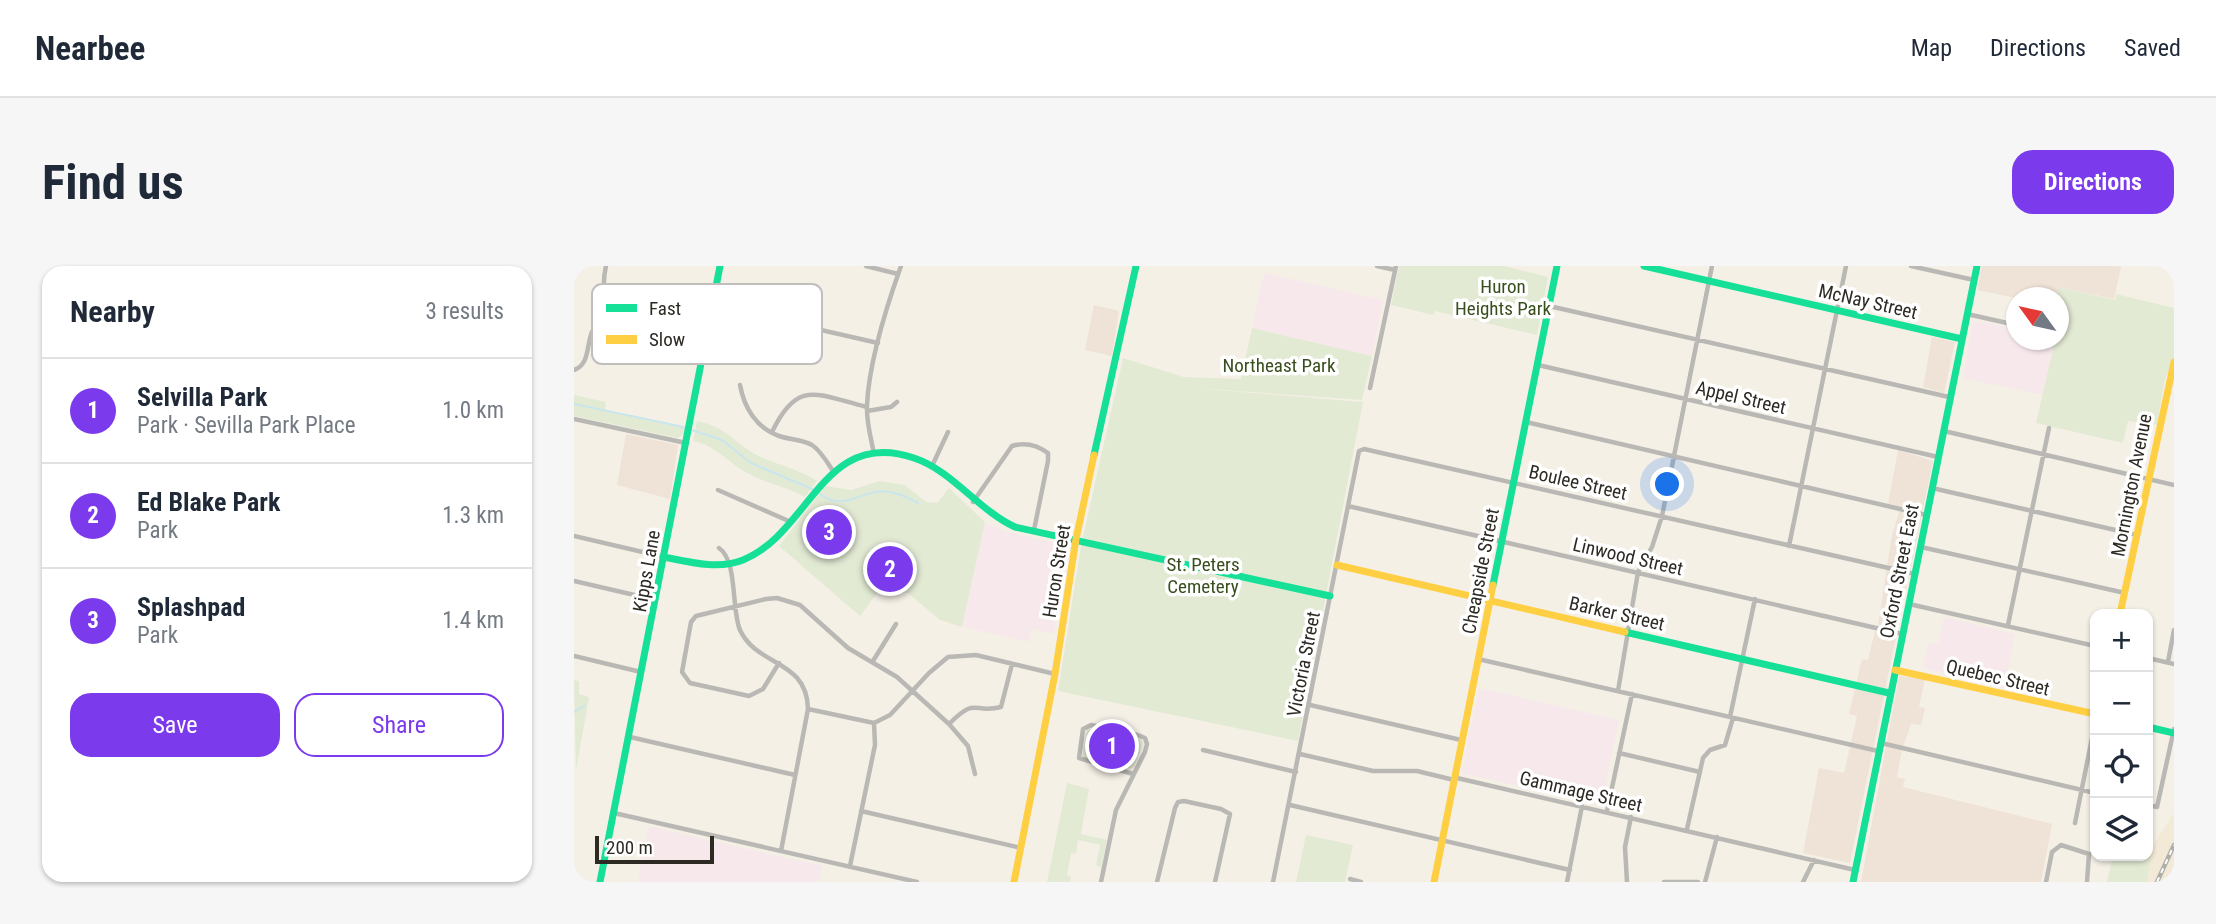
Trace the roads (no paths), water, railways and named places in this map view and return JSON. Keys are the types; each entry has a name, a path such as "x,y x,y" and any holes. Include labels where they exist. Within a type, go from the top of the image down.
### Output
{"street":[{"path":"605,284 606,266"},
{"name":"Kipps Lane","path":"716,284 720,266"},
{"path":"866,266 898,274"},
{"path":"875,455 867,409 879,343 901,266"},
{"name":"Huron Street","path":"1014,882 1055,674 1076,539 1136,266"},
{"path":"1370,388 1396,268 1377,266"},
{"name":"Cheapside Street","path":"1434,882 1557,266"},
{"name":"McNay Street","path":"1644,266 1962,340"},
{"path":"1618,691 1638,572 1654,542 1662,516 1713,266"},
{"path":"1789,546 1846,266"},
{"path":"1911,266 1974,280"},
{"name":"Oxford Street East","path":"1853,882 1977,266"},
{"path":"1548,306 1949,397"},
{"path":"1968,314 2006,323"},
{"path":"822,330 879,343"},
{"path":"574,370 585,361 592,338"},
{"name":"Mornington Avenue","path":"2121,609 2174,362"},
{"name":"Kipps Lane","path":"600,882 657,601 701,364"},
{"name":"Appel Street","path":"1537,365 1938,457"},
{"path":"740,385 743,401 754,419 772,432 808,443 819,450 833,471"},
{"path":"772,432 783,409 803,395 814,394 867,409 891,407 897,402"},
{"path":"574,419 686,443"},
{"path":"1526,422 1926,515"},
{"path":"2008,625 2034,511 2049,428"},
{"path":"1943,431 2174,485"},
{"path":"932,466 948,432"},
{"path":"972,503 1012,446 1022,443 1041,448 1048,453 1048,461 1034,530"},
{"name":"Boulee Street","path":"1359,452 1367,448 1915,574"},
{"name":"Victoria Street","path":"1273,882 1359,452"},
{"path":"574,536 701,564 729,564 761,551 792,522 813,490 833,471 852,461 875,455 899,454 932,466 972,503 997,520 1330,596"},
{"path":"1932,488 2137,536"},
{"path":"718,490 792,522"},
{"name":"Linwood Street","path":"1348,506 1902,634"},
{"path":"1920,547 2125,593"},
{"path":"719,548 725,552 729,564 740,629 747,641 802,682 807,696 808,709 781,851"},
{"name":"Barker Street","path":"1337,565 1889,693"},
{"path":"574,581 657,601"},
{"path":"779,663 763,690 749,696 685,679 682,672 691,622 696,615 766,599 789,600 800,605 848,648 873,661 913,691 949,724 968,746 975,774"},
{"path":"1687,829 1706,752 1721,748 1728,741 1755,599"},
{"path":"1909,604 2090,645"},
{"path":"873,661 896,624"},
{"path":"2168,662 2174,630"},
{"path":"808,709 874,723 890,715 948,657 976,655 1055,674"},
{"path":"574,656 642,672"},
{"path":"1478,659 1878,751"},
{"path":"2153,659 2174,664"},
{"path":"949,724 965,708 976,705 992,709 1001,707 1012,664"},
{"name":"Quebec Street","path":"1895,670 2090,713"},
{"path":"1607,811 1632,694"},
{"path":"1310,705 1461,740"},
{"path":"850,866 875,745 874,723"},
{"path":"1101,882 1116,810 1133,774 1147,744 1145,738 1091,725 1083,729 1079,758 1133,774"},
{"path":"2153,728 2174,732 2157,807 2153,806"},
{"path":"2075,822 2093,735"},
{"path":"630,737 795,775"},
{"path":"1880,742 2090,791"},
{"path":"1203,750 1296,772"},
{"path":"1619,753 1700,772"},
{"name":"Gammage Street","path":"1300,754 1373,771 1417,771 1454,780 1457,778 1687,829 1855,870"},
{"path":"1157,882 1175,808 1178,802 1184,801 1222,809 1230,814 1215,882"},
{"path":"1290,805 1570,870"},
{"path":"1567,882 1582,806"},
{"path":"861,811 1021,848"},
{"path":"614,813 917,882"},
{"path":"1627,882 1625,848 1631,817"},
{"path":"1705,882 1717,837"},
{"path":"2046,882 2052,852 2062,845 2089,854 2087,882"},
{"path":"1803,882 1814,860"},
{"path":"1350,879 1361,882"},
{"path":"1664,882 1698,882"}],"waterway":[{"path":"574,404 679,426 722,440 751,463 812,489"},
{"path":"817,492 833,500 846,501 886,491 918,503"},
{"path":"574,712 584,706"}],"railway":[{"path":"2157,882 2174,845"}],"place":[{"name":"Splashpad","path":"829,532"},
{"name":"Ed Blake Park","path":"890,569"},
{"name":"Selvilla Park","path":"1112,746"}],"park label":[{"name":"Huron Heights Park","path":"1503,297"},
{"name":"Northeast Park","path":"1279,365"},
{"name":"St. Peters Cemetery","path":"1203,575"}]}
